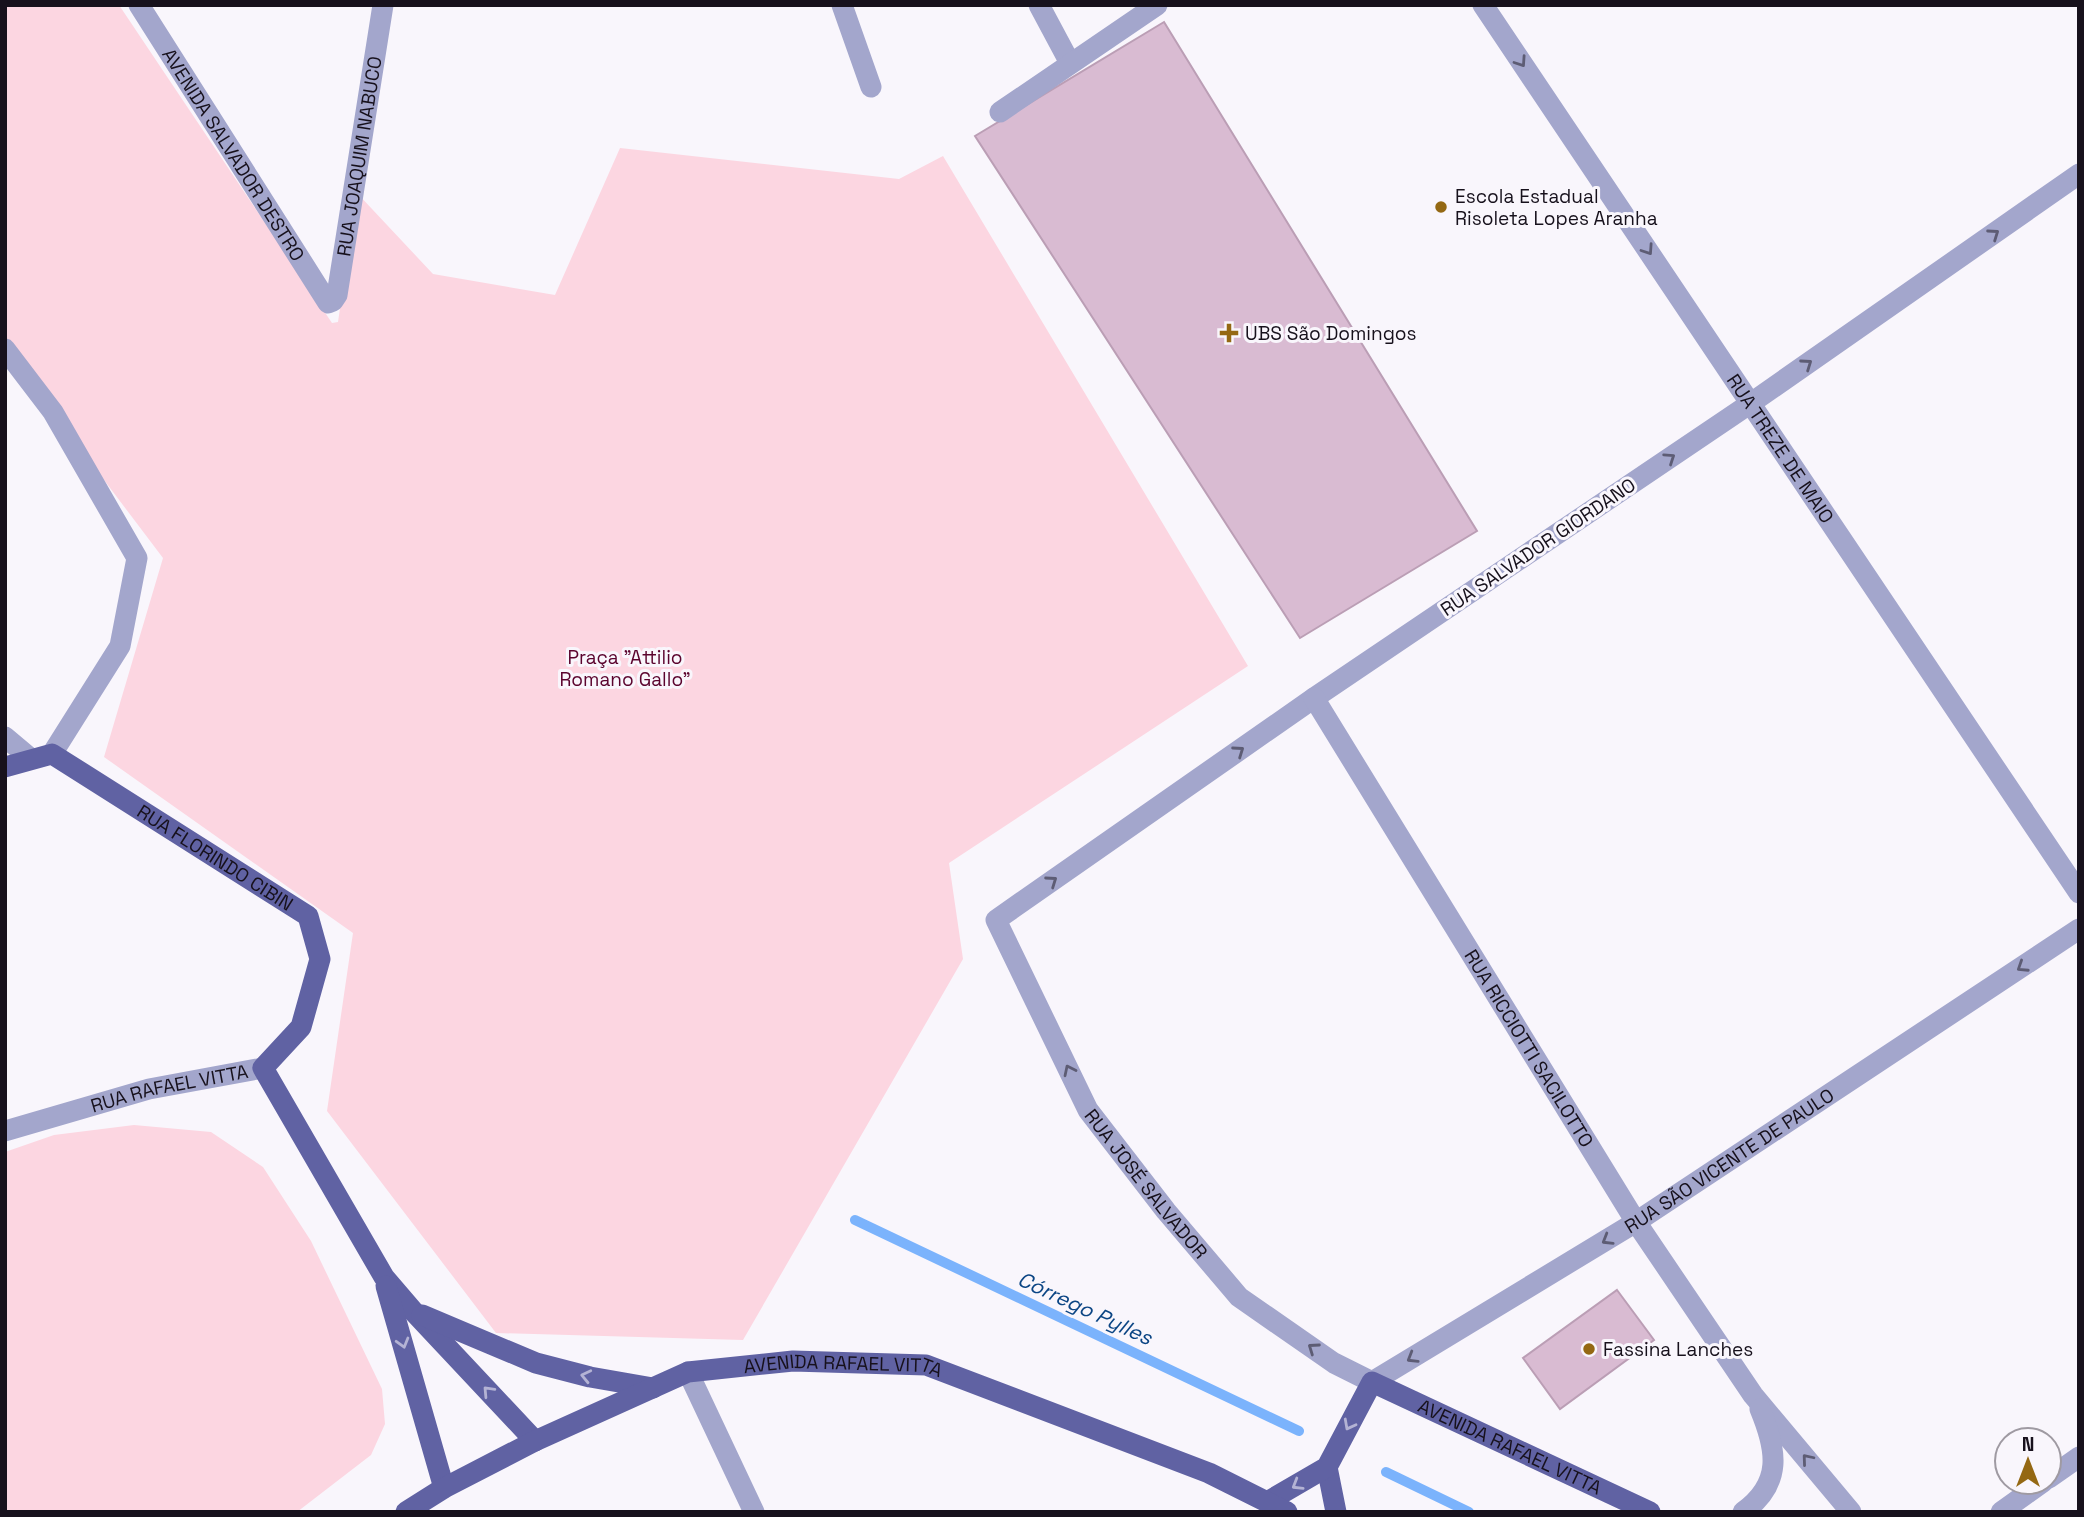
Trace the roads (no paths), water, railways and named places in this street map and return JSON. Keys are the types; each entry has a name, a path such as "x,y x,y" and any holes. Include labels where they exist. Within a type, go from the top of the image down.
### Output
{"main road":[{"path":"5,766 52,754"},
{"name":"RUA FLORINDO CIBIN","path":"52,754 308,916 320,960 301,1027 263,1068"},
{"name":"RUA RAFAEL VITTA","path":"263,1068 384,1277 535,1441"},
{"name":"RUA RAFAEL VITTA","path":"384,1277 444,1488"},
{"path":"414,1312 536,1363 590,1377 653,1388"},
{"name":"AVENIDA RAFAEL VITTA","path":"405,1512 444,1488 535,1441 688,1372 793,1361 926,1366 1209,1473 1277,1507"},
{"path":"1277,1507 1327,1467 1372,1382"},
{"name":"AVENIDA RAFAEL VITTA","path":"1372,1382 1650,1512"},
{"path":"1327,1467 1336,1512"}],"street":[{"name":"AVENIDA SALVADOR DESTRO","path":"139,5 328,303"},
{"name":"RUA JOAQUIM NABUCO","path":"328,303 338,295 383,5"},
{"path":"842,5 871,87"},
{"path":"1039,5 1070,63"},
{"path":"1000,112 1157,5"},
{"name":"RUA TREZE DE MAIO","path":"1483,5 2079,892"},
{"name":"RUA SALVADOR GIORDANO","path":"996,920 1314,698 1751,403 2079,174"},
{"path":"5,349 53,412 137,558 120,646 52,754"},
{"name":"RUA RICCIOTTI SACILOTTO","path":"1314,698 1636,1222 1753,1395 1851,1512"},
{"path":"5,737 30,758"},
{"name":"RUA JOSÉ SALVADOR","path":"996,920 1088,1110 1166,1210 1239,1297 1335,1363 1372,1382"},
{"name":"RUA SÃO VICENTE DE PAULO","path":"1372,1382 1636,1222 2079,929"},
{"name":"RUA RAFAEL VITTA","path":"5,1131 149,1089 263,1068"},
{"path":"688,1372 754,1512"},
{"name":"RUA RICCIOTTI SACILOTTO","path":"1743,1512 1756,1502 1769,1481 1774,1456 1766,1426 1753,1395"},
{"path":"2063,1468 2079,1457"},
{"path":"2001,1512 2023,1496"}],"waterway":[{"name":"Córrego Pylles","path":"855,1220 1299,1431"},
{"name":"Córrego Pylles","path":"1386,1472 1469,1512"}],"place":[{"name":"Escola Estadual Risoleta Lopes Aranha","path":"1441,207"},
{"name":"UBS São Domingos","path":"1229,333"},
{"name":"Fassina Lanches","path":"1589,1349"}],"park label":[{"name":"Praça \"Attilio Romano Gallo\"","path":"625,668"}]}
